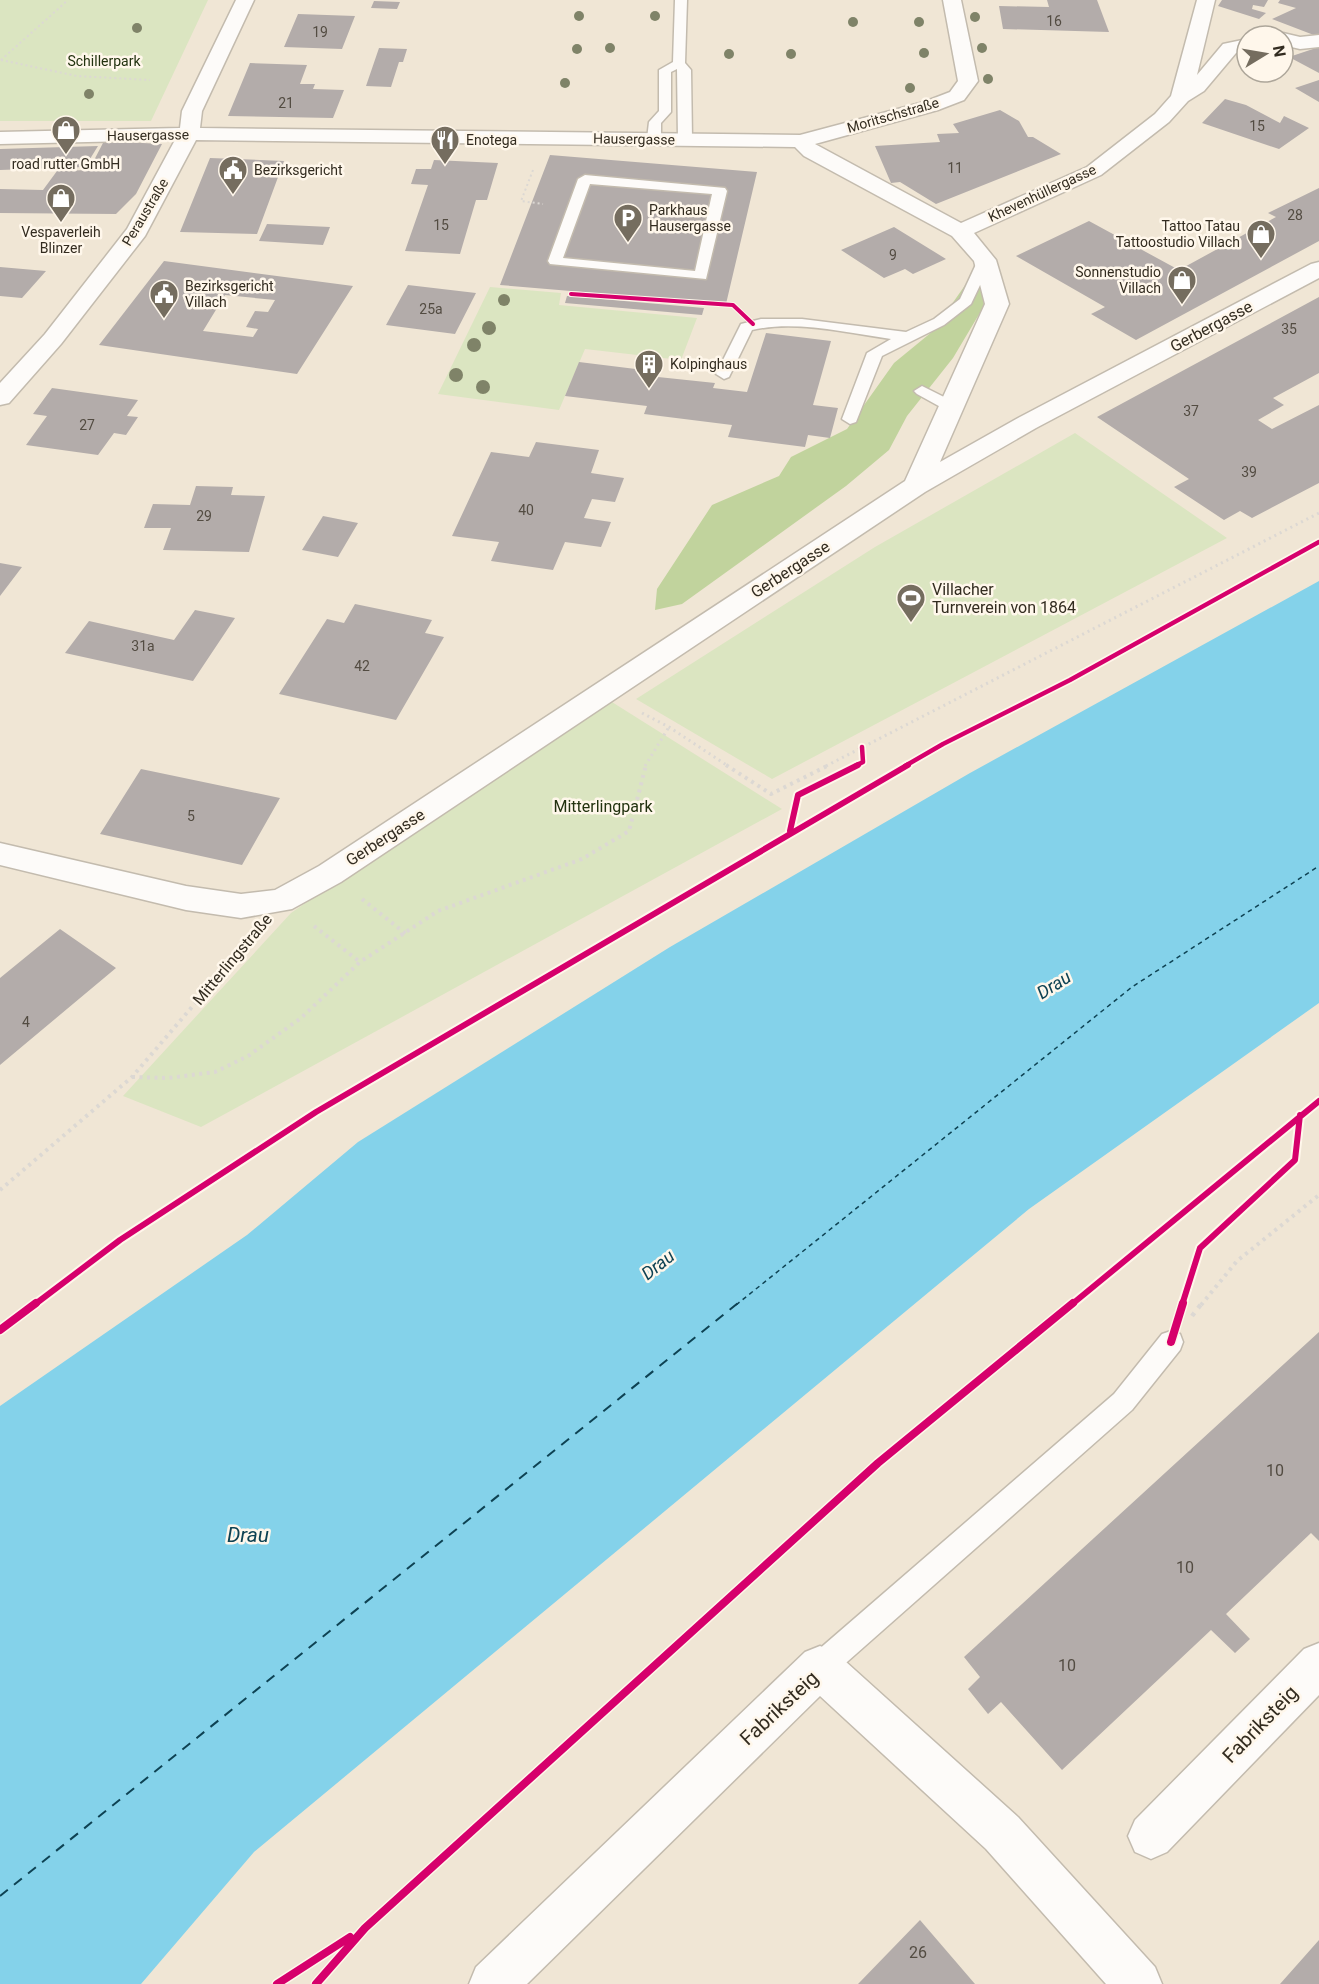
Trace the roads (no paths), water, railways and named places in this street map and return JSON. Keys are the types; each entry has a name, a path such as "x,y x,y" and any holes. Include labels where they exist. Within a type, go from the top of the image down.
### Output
{"street":[{"name":"Peraustraße","path":"0,398 52,339 137,231 189,134 192,111 245,0"},
{"name":"Moritschstraße","path":"801,141 932,106 957,96 968,81 952,0"},
{"name":"Khevenhüllergasse","path":"960,231 1094,171 1162,118 1181,97 1206,0"},
{"path":"1295,42 1319,40"},
{"path":"1181,97 1197,87 1230,48 1235,47"},
{"name":"Hausergasse","path":"0,138 189,134 801,141"},
{"path":"801,141 811,152 960,231 985,260 997,304 916,486"},
{"name":"Gerbergasse","path":"282,901 330,874 916,486 1027,423 1319,269"},
{"name":"Mitterlingstraße","path":"0,855 186,898 241,906 282,901"},
{"name":"Fabriksteig","path":"1151,1836 1319,1664"},
{"name":"Fabriksteig","path":"493,1984 820,1667 1002,1833 1138,1984"}],"lane":[{"path":"681,0 679,64 685,70 685,139"},
{"path":"654,139 655,122 665,112 665,70 679,64"},
{"path":"585,179 720,191 701,276 555,261 573,208 585,179"},
{"path":"850,419 875,353 939,322 966,301 985,260"},
{"path":"724,374 746,327 760,322 811,325 907,337"},
{"path":"922,391 952,407"},
{"path":"820,1667 1123,1402 1171,1342"}],"water":[{"name":"Drau","path":"1319,581 1319,1003 1029,1209 254,1852 141,1984 0,1984 0,1406 247,1235 358,1142 670,947 970,773"}],"place":[{"name":"road rutter GmbH","path":"66,156"},
{"name":"Enotega","path":"445,166"},
{"name":"Bezirksgericht","path":"233,196"},
{"name":"Vespaverleih Blinzer","path":"61,224"},
{"name":"Parkhaus Hausergasse","path":"628,244"},
{"name":"Tattoo Tatau Tattoostudio Villach","path":"1261,260"},
{"name":"Sonnenstudio Villach","path":"1182,306"},
{"name":"Bezirksgericht Villach","path":"164,320"},
{"name":"Kolpinghaus","path":"649,390"},
{"name":"Villacher Turnverein von 1864","path":"911,624"}],"park label":[{"name":"Schillerpark","path":"104,61"},
{"name":"Mitterlingpark","path":"603,806"}]}
